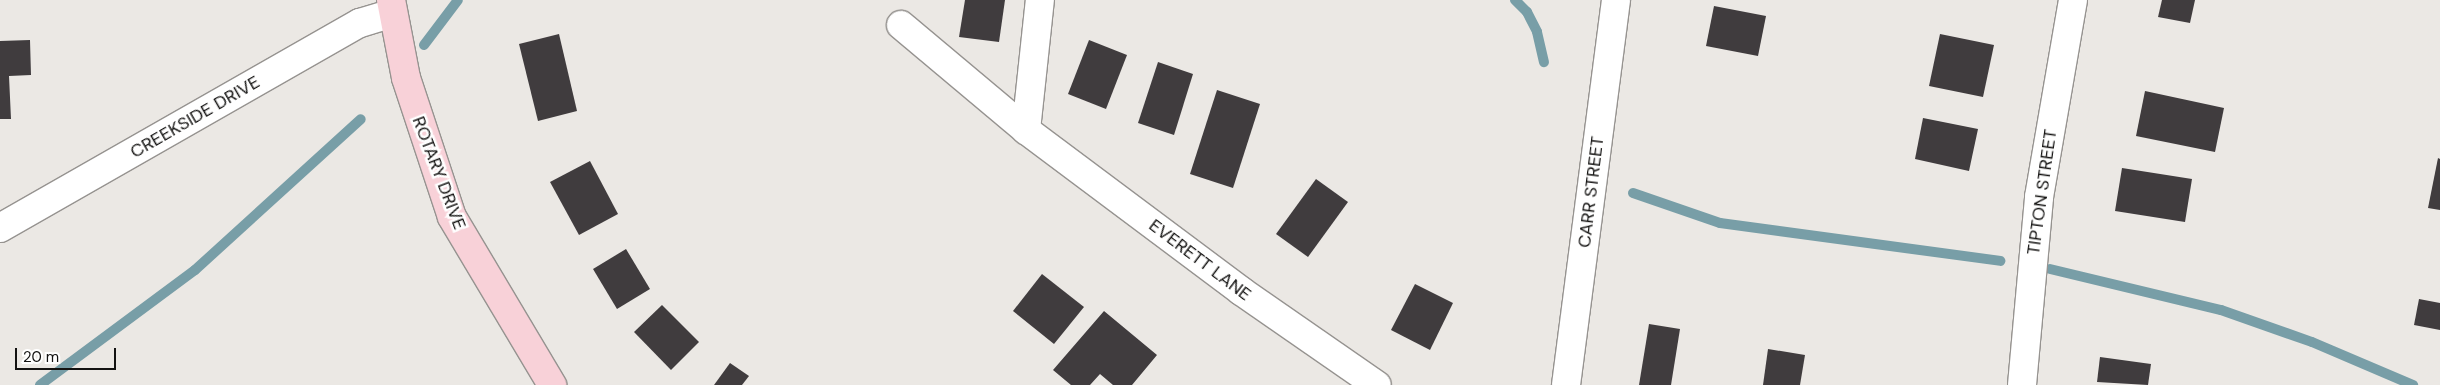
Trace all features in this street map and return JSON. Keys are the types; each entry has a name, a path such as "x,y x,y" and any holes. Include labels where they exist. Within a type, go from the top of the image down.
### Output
{"street":[{"path":"1026,130 1040,0"},
{"name":"CARR STREET","path":"1566,385 1616,0"},
{"name":"TIPTON STREET","path":"2022,385 2039,197 2073,0"},
{"name":"CREEKSIDE DRIVE","path":"0,228 360,23 392,7"},
{"name":"ROTARY DRIVE","path":"392,7 424,139 452,216 552,385"},
{"name":"EVERETT LANE","path":"902,25 1026,130 1241,290 1377,385"}],"building":[{"path":"965,0 1005,0 999,42 959,37"},
{"path":"2162,0 2195,0 2190,23 2158,17"},
{"path":"1714,6 1766,16 1758,56 1706,46"},
{"path":"559,34 577,111 538,121 519,44"},
{"path":"1940,34 1994,45 1983,97 1929,86"},
{"path":"30,40 31,75 9,76 11,119 0,119 0,41"},
{"path":"1089,40 1127,55 1106,109 1068,94"},
{"path":"1158,62 1193,74 1174,135 1138,123"},
{"path":"1217,90 1260,104 1233,188 1190,174"},
{"path":"2145,91 2224,108 2215,152 2136,136"},
{"path":"1923,118 1978,129 1969,171 1915,159"},
{"path":"2438,158 2440,159 2440,210 2428,208"},
{"path":"590,161 618,214 579,235 550,182"},
{"path":"2122,168 2192,179 2185,222 2115,211"},
{"path":"1316,179 1348,202 1308,257 1276,234"},
{"path":"626,249 650,289 617,309 593,269"},
{"path":"1042,274 1084,307 1054,344 1013,311"},
{"path":"1415,284 1453,303 1430,350 1391,330"},
{"path":"2419,299 2440,303 2440,330 2414,325"},
{"path":"662,305 699,342 671,370 634,332"},
{"path":"1104,311 1157,355 1132,385 1113,385 1100,374 1090,385 1071,385 1053,370"},
{"path":"1649,324 1680,329 1671,385 1639,385"},
{"path":"1768,349 1805,355 1800,385 1763,385"},
{"path":"2100,357 2151,364 2148,385 2097,382"},
{"path":"730,363 749,376 742,385 714,385"}],"waterway":[{"path":"424,45 458,0"},
{"path":"1515,0 1527,12 1537,32 1544,62"},
{"path":"40,385 195,270 361,119"},
{"path":"1633,193 1720,223 2000,261"},
{"path":"2050,269 2221,310 2312,342 2413,385"}]}
